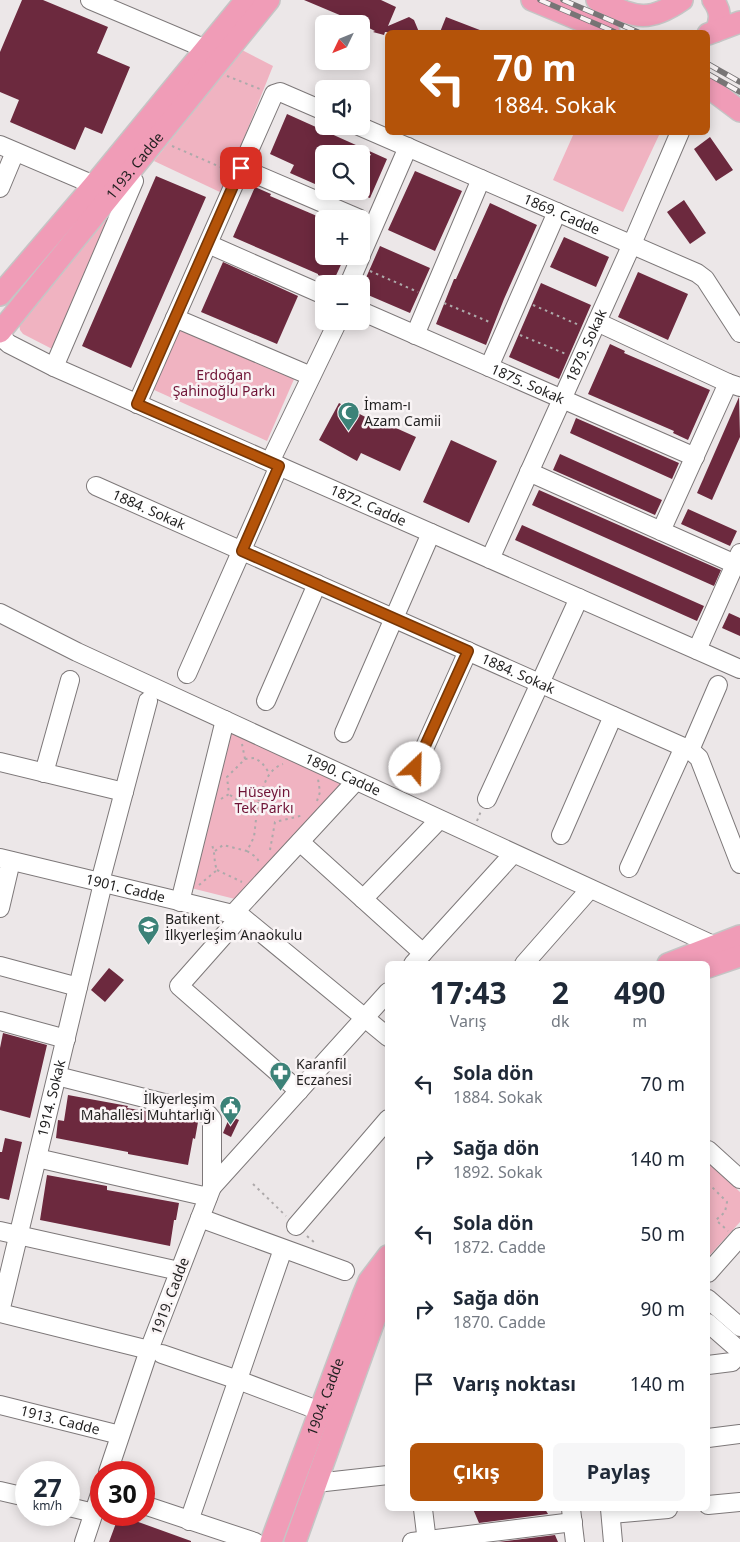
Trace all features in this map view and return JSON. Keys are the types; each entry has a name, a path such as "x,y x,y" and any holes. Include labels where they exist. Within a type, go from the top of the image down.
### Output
{"main road":[{"name":"1193. Cadde","path":"0,295 94,185 246,0"},
{"name":"1193. Cadde","path":"0,332 269,0"},
{"path":"532,0 604,30"},
{"path":"597,0 624,11 642,16 652,16 662,13 682,0"},
{"path":"712,33 720,16 713,0"},
{"path":"712,33 740,22"},
{"path":"710,88 740,111"},
{"path":"675,961 740,936"},
{"path":"710,966 740,956"},
{"name":"1904. Cadde","path":"271,1542 369,1280 385,1260"},
{"name":"1904. Cadde","path":"295,1542 385,1295"}],"street":[{"path":"90,0 206,49"},
{"path":"137,404 275,93 280,92 315,107"},
{"name":"1869. Cadde","path":"370,131 701,275 740,333"},
{"name":"1879. Sokak","path":"490,559 632,244 679,135"},
{"path":"370,212 408,147"},
{"path":"0,188 8,149 94,185"},
{"path":"240,171 338,210"},
{"path":"415,335 481,179"},
{"path":"54,367 134,181"},
{"path":"489,367 557,212"},
{"path":"208,244 315,291"},
{"name":"1875. Sokak","path":"370,315 695,456"},
{"path":"175,318 311,376"},
{"path":"595,327 734,385 695,456 661,531"},
{"path":"188,674 242,551 274,464 311,376 334,330"},
{"name":"1872. Cadde","path":"0,336 9,344 54,367 740,669"},
{"path":"529,472 661,531 738,559 697,650"},
{"name":"1884. Sokak","path":"96,486 687,749"},
{"path":"344,733 431,533"},
{"path":"266,701 317,584"},
{"path":"487,799 579,598"},
{"name":"1890. Cadde","path":"0,613 77,652 713,945"},
{"path":"415,768 468,651"},
{"path":"44,773 70,680"},
{"path":"629,868 718,685"},
{"name":"1914. Sokak","path":"0,1313 124,792 148,701"},
{"path":"561,835 613,716"},
{"path":"180,902 232,724"},
{"path":"687,749 700,758 740,864"},
{"path":"0,762 124,792"},
{"path":"299,1091 179,986 300,842 356,781"},
{"path":"364,899 439,820"},
{"path":"300,842 364,899 418,958 513,854"},
{"path":"0,908 6,860"},
{"name":"1901. Cadde","path":"6,860 237,915 385,1035"},
{"path":"527,961 590,889"},
{"path":"0,966 78,987"},
{"path":"37,1158 210,1192 385,995"},
{"path":"0,1021 66,1040"},
{"name":"1919. Cadde","path":"57,1076 211,1116 210,1192 179,1271 156,1352 120,1435 112,1461"},
{"path":"296,1226 385,1122"},
{"path":"710,1152 740,1179"},
{"path":"200,1218 344,1272"},
{"path":"0,1232 179,1271"},
{"path":"710,1271 739,1239"},
{"path":"189,1520 283,1249"},
{"path":"710,1301 740,1327"},
{"path":"0,1313 156,1352 320,1411"},
{"path":"710,1325 736,1357 710,1364"},
{"name":"1913. Cadde","path":"0,1405 120,1435"},
{"path":"710,1438 740,1434"},
{"path":"316,1483 385,1474"},
{"path":"0,1491 15,1494"},
{"path":"710,1505 740,1502"},
{"path":"155,1509 255,1542"},
{"path":"423,1511 422,1541 572,1516 575,1542"},
{"path":"610,1511 613,1542"},
{"path":"84,1542 90,1525"}],"path":[{"path":"212,70 275,93"},
{"path":"156,140 240,171"},
{"path":"370,265 431,297 580,360"},
{"path":"519,299 595,327"},
{"path":"232,724 245,759"},
{"path":"258,802 245,805 229,794 227,777 245,759 255,758 262,763 270,774"},
{"path":"247,851 254,837 258,802 265,782 274,767 288,762"},
{"path":"315,806 320,792 318,775 328,768"},
{"path":"215,802 229,794"},
{"path":"471,834 487,799"},
{"path":"269,856 275,822 305,814"},
{"path":"211,843 215,851 213,861 217,870 240,882 249,881"},
{"path":"215,851 223,845 247,851 256,857 262,865"},
{"path":"180,902 217,870"},
{"path":"710,1185 727,1202 725,1212 716,1220 739,1239"}],"green space":[{"path":"242,50 273,66 222,193 154,161"},
{"path":"573,135 659,135 623,212 553,180"},
{"path":"123,197 58,352 23,334 19,324"},
{"name":"Erdoğan Şahinoğlu Parkı","path":"181,325 295,377 267,441 152,389"},
{"name":"Hüseyin Tek Parkı","path":"230,730 350,782 239,900 187,887"},
{"path":"710,1164 740,1192 740,1222 710,1255"}],"building":[{"path":"22,0 43,0 108,27 97,53 130,67 102,134 85,127 75,150 10,122 19,100 0,92 0,52"},
{"path":"304,0 381,0 396,7 388,26 409,17 414,20 418,30 385,30 384,35 373,32 375,31 370,28 370,15 340,15"},
{"path":"446,17 480,30 441,30"},
{"path":"287,114 315,127 315,135 334,135 356,145 315,145 315,184 290,173 294,165 270,154"},
{"path":"710,137 733,170 716,181 694,149"},
{"path":"370,151 387,159 370,198 370,156"},
{"path":"415,171 462,191 435,251 388,230"},
{"path":"156,176 206,197 131,368 82,346"},
{"path":"255,187 271,194 270,196 315,215 315,265 341,265 336,275 318,275 233,237"},
{"path":"684,200 706,233 690,244 667,212"},
{"path":"490,203 537,225 486,345 436,324 454,279 456,279"},
{"path":"564,237 609,257 596,287 550,267"},
{"path":"380,246 430,268 410,313 370,296 370,275 367,275"},
{"path":"223,262 298,296 277,344 201,312"},
{"path":"638,272 688,294 668,340 618,317"},
{"path":"541,283 591,305 559,379 509,357"},
{"path":"610,344 625,351 624,353 710,390 688,440 673,433 674,431 588,394"},
{"path":"739,397 740,437 712,500 697,493"},
{"path":"339,403 386,428 387,424 416,437 400,471 361,453 357,461 319,440"},
{"path":"576,418 679,463 672,479 570,433"},
{"path":"451,440 497,461 469,523 423,502"},
{"path":"560,454 662,500 655,515 553,470"},
{"path":"539,490 721,570 714,586 532,505"},
{"path":"688,509 737,531 730,546 681,524"},
{"path":"522,525 704,606 697,621 515,540"},
{"path":"729,613 740,618 740,636 722,628"},
{"path":"109,968 124,980 105,1002 91,990"},
{"path":"3,1033 47,1045 30,1118 0,1110 0,1048"},
{"path":"68,1095 198,1122 188,1165 56,1138 58,1120 64,1121"},
{"name":"İlkyerleşim Mahallesi Muhtarlığı","path":"230,1116 239,1120 231,1137 223,1133"},
{"path":"5,1138 22,1142 9,1200 0,1198 0,1152 2,1152"},
{"path":"47,1175 107,1186 107,1190 179,1203 170,1246 40,1220"},
{"path":"474,1511 546,1511 548,1514 479,1523"},
{"path":"115,1526 149,1526 191,1541 191,1542 109,1542"},
{"path":"555,1535 558,1542 498,1542"}],"railway":[{"path":"540,0 610,30"},
{"path":"563,0 633,30"},
{"path":"710,65 740,82"},
{"path":"710,75 740,92"}],"place":[{"name":"İmam-ı Azam Camii","path":"348,432"},
{"name":"Batıkent İlkyerleşim Anaokulu","path":"149,946"},
{"name":"Karanfil Eczanesi","path":"280,1091"},
{"name":"İlkyerleşim Mahallesi Muhtarlığı","path":"231,1126"}],"route":[{"path":"241,168 137,404 279,466 242,551 468,651 415,768"}]}
